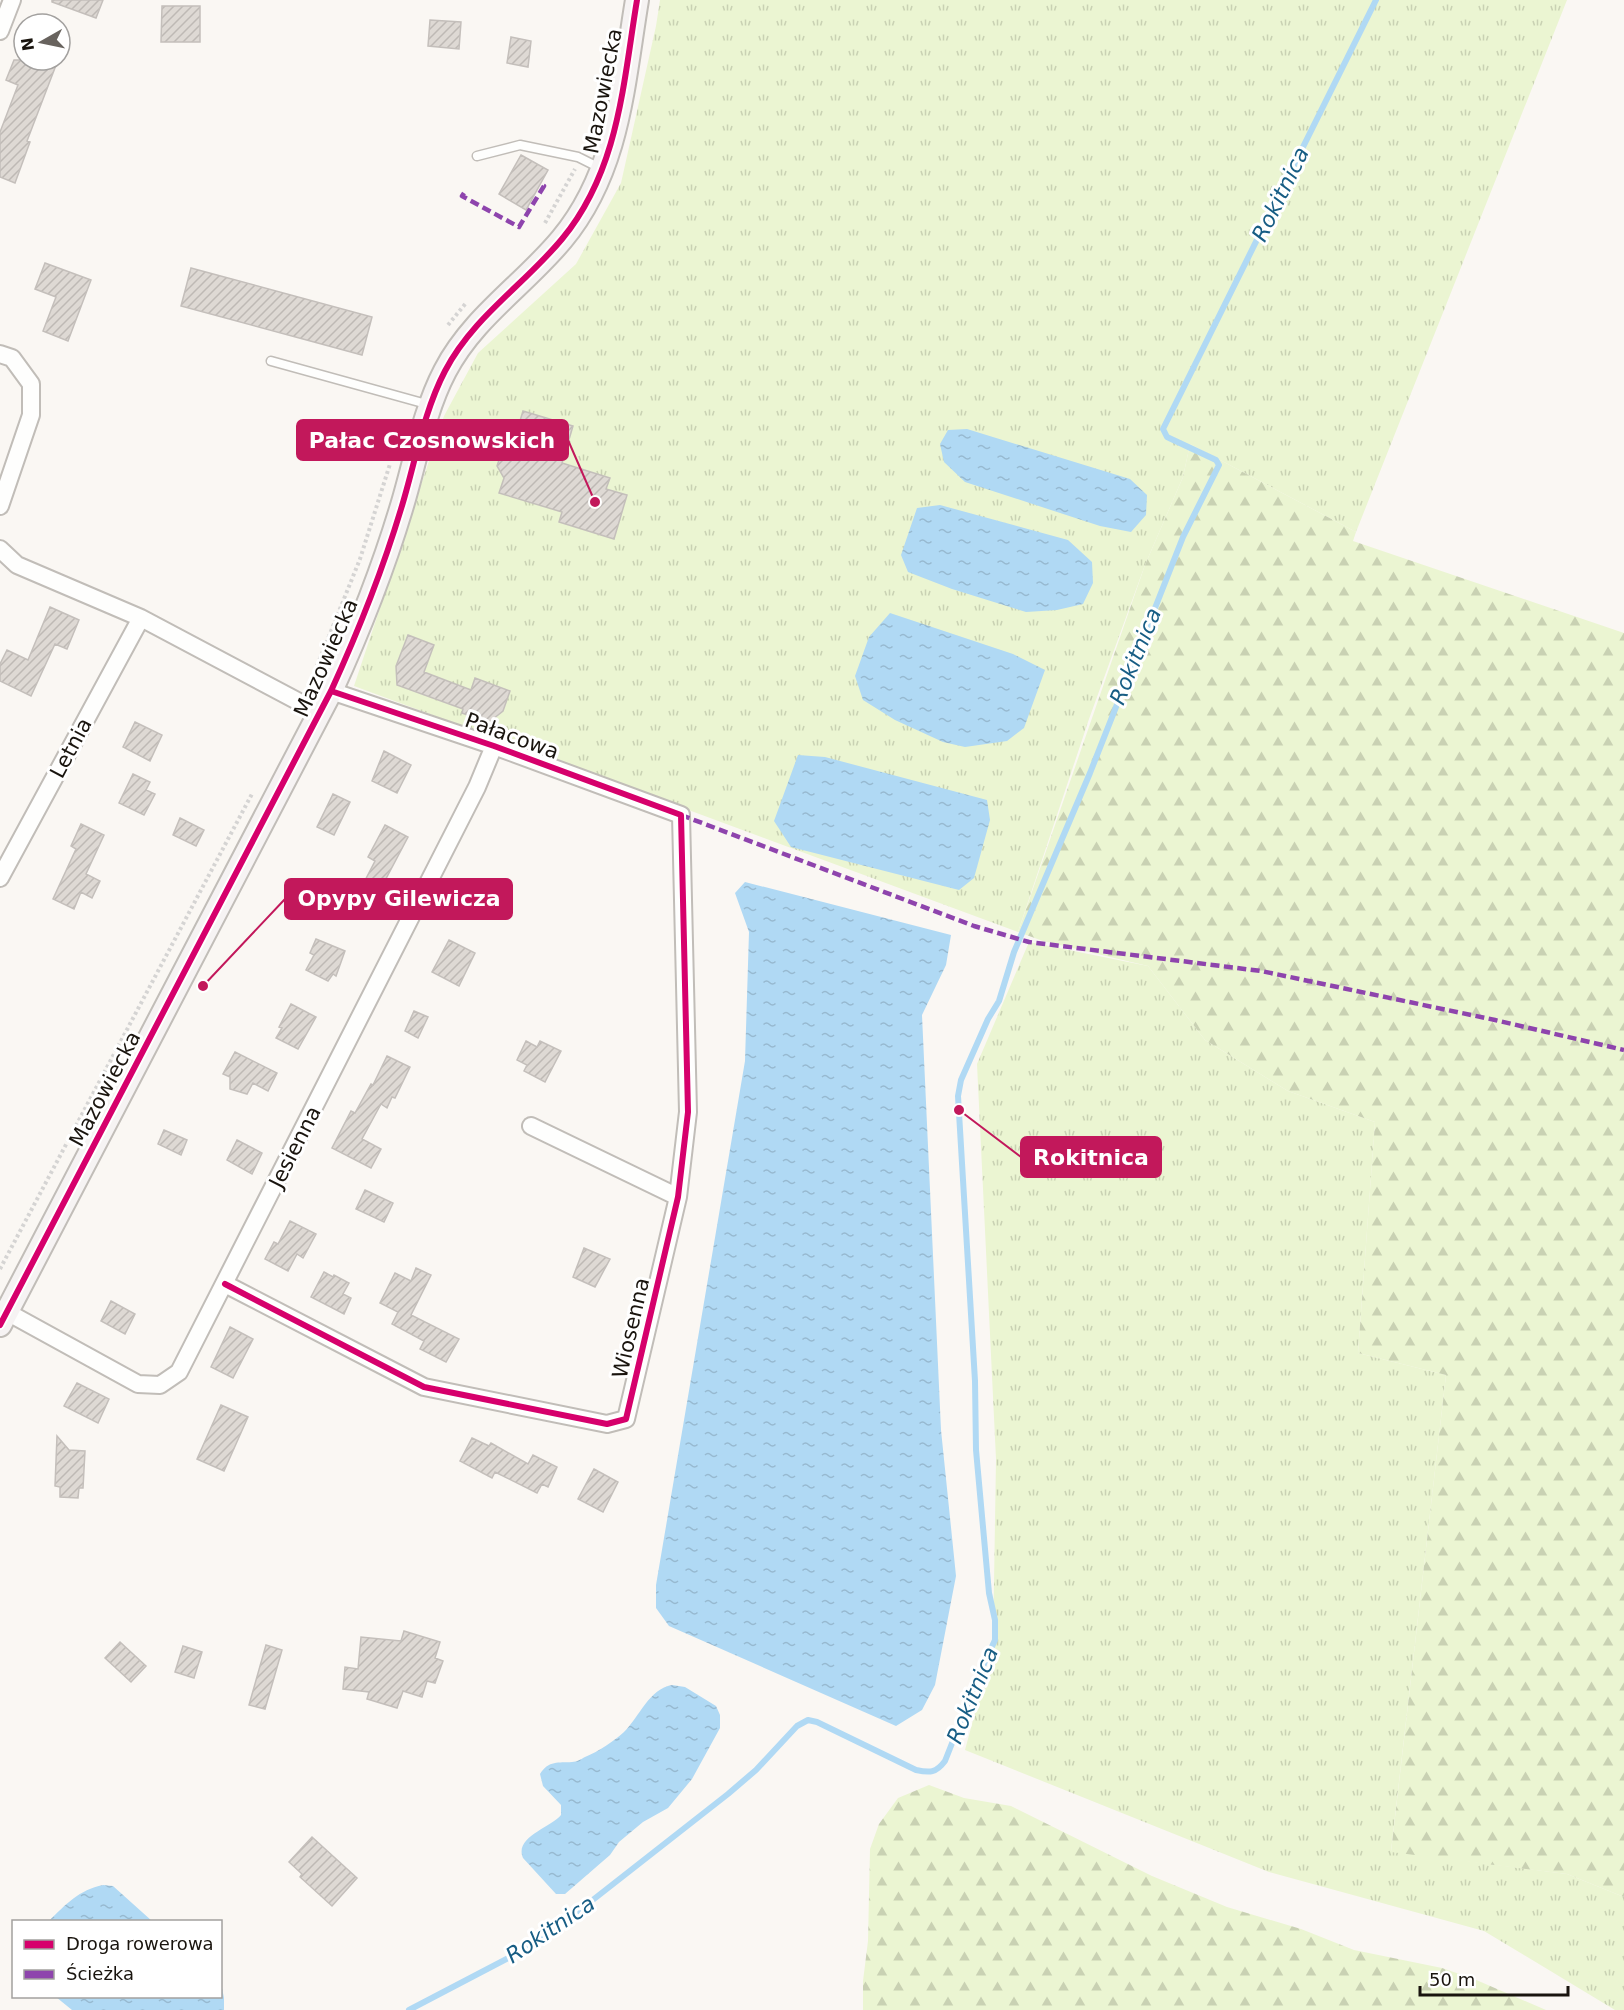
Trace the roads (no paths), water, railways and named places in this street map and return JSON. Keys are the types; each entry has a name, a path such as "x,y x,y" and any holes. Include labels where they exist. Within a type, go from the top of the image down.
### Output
{"street":[{"path":"0,31 12,0"},
{"name":"Mazowiecka","path":"4,1318 331,691 359,628 389,547 431,406 445,371 468,334 562,239 594,192 611,147 637,0"},
{"path":"0,354 12,358 31,384 31,415 0,506"},
{"path":"0,549 17,565 141,618 320,713"},
{"name":"Letnia","path":"0,878 141,618"},
{"name":"Pałacowa","path":"331,691 494,746 681,815"},
{"name":"Jesienna","path":"4,1318 138,1384 160,1385 179,1372 477,787 494,746"},
{"name":"Wiosenna","path":"225,1284 424,1387 607,1424 626,1419 678,1197 688,1113 681,815"},
{"path":"531,1126 678,1197"}],"lane":[{"path":"477,156 520,145 580,159 603,169"},
{"path":"271,361 431,406"}],"water":[{"path":"967,429 1130,479 1147,495 1146,515 1131,532 1100,526 965,482 944,462 940,444 948,430"},
{"path":"940,505 1068,540 1092,562 1093,583 1083,604 1057,610 1026,612 952,589 908,572 901,555 917,508"},
{"path":"890,613 1013,654 1045,670 1024,728 1007,741 965,747 943,742 895,720 863,700 855,676 869,637"},
{"path":"798,755 825,757 987,800 990,820 974,878 959,890 791,847 774,821"},
{"path":"745,882 951,935 946,965 922,1015 941,1430 956,1576 935,1685 922,1710 896,1726 669,1626 656,1608 656,1585 745,1061 749,932 735,893"},
{"path":"672,1685 685,1687 716,1706 720,1715 720,1728 692,1779 668,1808 643,1822 619,1842 610,1855 565,1894 556,1894 523,1858 522,1851 528,1839 561,1815 561,1805 543,1786 540,1774 550,1764 574,1762 606,1746 630,1726 651,1697"},
{"path":"113,1886 151,1920 50,1920 67,1903 94,1887"},
{"path":"222,1988 224,1998 224,2010 72,2010 57,1998 222,1998"}],"waterway":[{"name":"Rokitnica","path":"409,2010 533,1945 557,1928 728,1794 756,1770 797,1726 808,1720 817,1722 916,1770 932,1771 939,1768 945,1761 995,1640 995,1620 989,1593 976,1450 975,1381 958,1096 961,1080 988,1019 999,1001 1014,952 1090,773 1183,537 1219,465 1216,460 1167,437 1163,429 1376,0"}],"place":[{"name":"Pałac Czosnowskich","path":"595,502"},
{"name":"Opypy Gilewicza","path":"203,986"},
{"name":"Rokitnica","path":"959,1110"}]}
